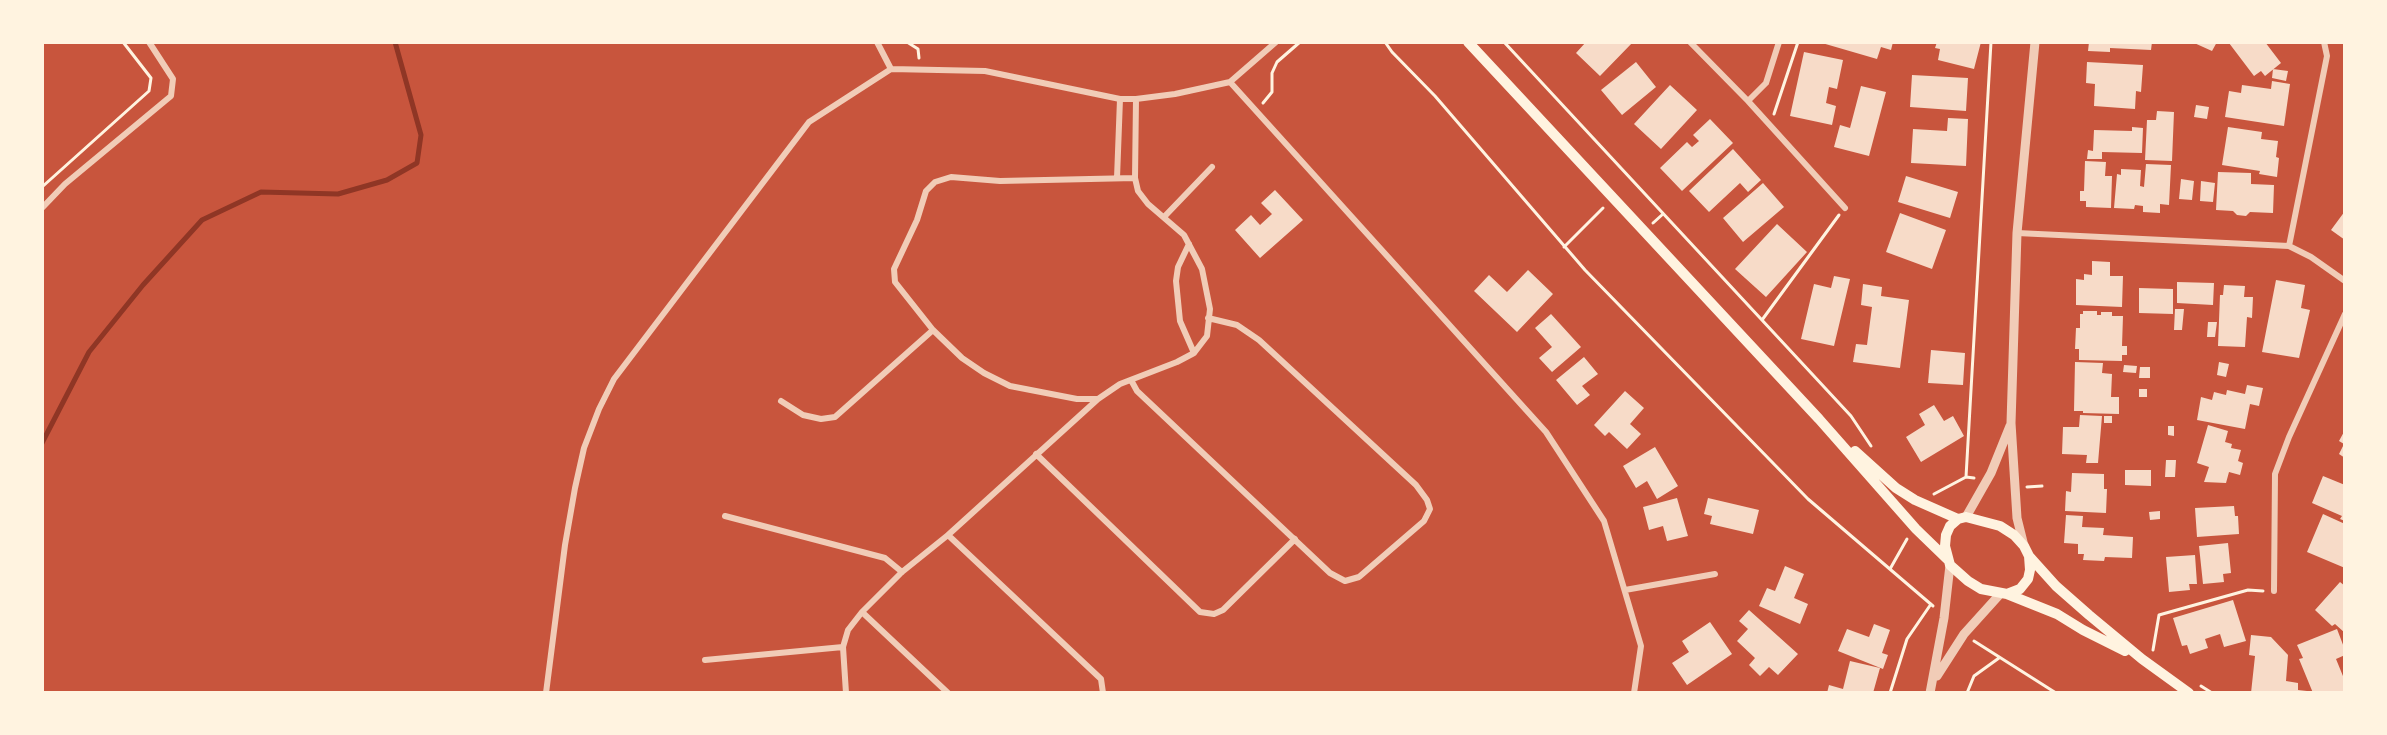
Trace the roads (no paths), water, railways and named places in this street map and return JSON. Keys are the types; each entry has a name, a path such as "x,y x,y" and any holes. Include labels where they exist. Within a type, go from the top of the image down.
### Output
{"main road":[{"path":"1468,42 1819,419 1948,562 1974,585 2056,614 2083,630 2142,658"},
{"path":"1819,419 1896,488 1915,500 1962,518 2000,526 2014,535 2056,586 2142,658 2189,693"},
{"path":"1948,562 1945,546 1946,535 1950,526 1962,518"},
{"path":"2004,594 2020,589 2028,579 2030,570 2026,551"}],"street":[{"path":"42,208 65,184 171,96 173,79 148,42"},
{"path":"877,42 891,69"},
{"path":"546,693 565,545 575,488 584,448 599,409 614,380 809,122 891,69 985,71 1120,99 1136,99 1175,94 1230,82 1275,42"},
{"path":"1690,42 1748,101 1845,208"},
{"path":"1748,101 1766,83 1779,42"},
{"path":"2026,551 2017,518 2011,423 2017,233 2035,42"},
{"path":"2289,246 2327,56 2324,42"},
{"path":"1230,82 1546,432 1604,521 1641,646 1634,693"},
{"path":"1117,178 1120,99"},
{"path":"846,693 843,647 848,630 862,612 902,572 948,534 1098,399 1120,384 1194,353 1207,336 1210,309 1202,269 1184,235 1148,204 1138,191 1135,178 1136,99"},
{"path":"1164,217 1212,167"},
{"path":"1098,399 1077,399 1010,386 962,358 933,330 895,282 894,269 917,220 926,191 935,182 951,177 1000,182 1135,178"},
{"path":"2017,233 2289,246 2311,257 2345,281"},
{"path":"1189,244 1178,267 1176,281 1180,321 1194,353"},
{"path":"2274,591 2275,474 2289,437 2345,314"},
{"path":"1131,380 1137,391 1330,573 1345,580 1359,577 1401,543 1424,520 1430,509 1427,500 1416,485 1259,340 1237,325 1208,318"},
{"path":"782,401 803,415 821,419 835,417 933,330"},
{"path":"1962,518 1991,472 2011,423"},
{"path":"1036,454 1200,612 1214,614 1223,610 1295,539"},
{"path":"725,516 885,558 902,572"},
{"path":"948,534 1101,679 1103,693"},
{"path":"1930,693 1944,616 1948,562"},
{"path":"1624,590 1715,574"},
{"path":"1934,681 1964,634 2004,594"},
{"path":"862,612 948,693"},
{"path":"705,660 843,647"}],"waterway":[{"path":"42,443 89,352 143,285 202,220 261,192 338,194 387,180 417,163 421,135 395,42"}]}
